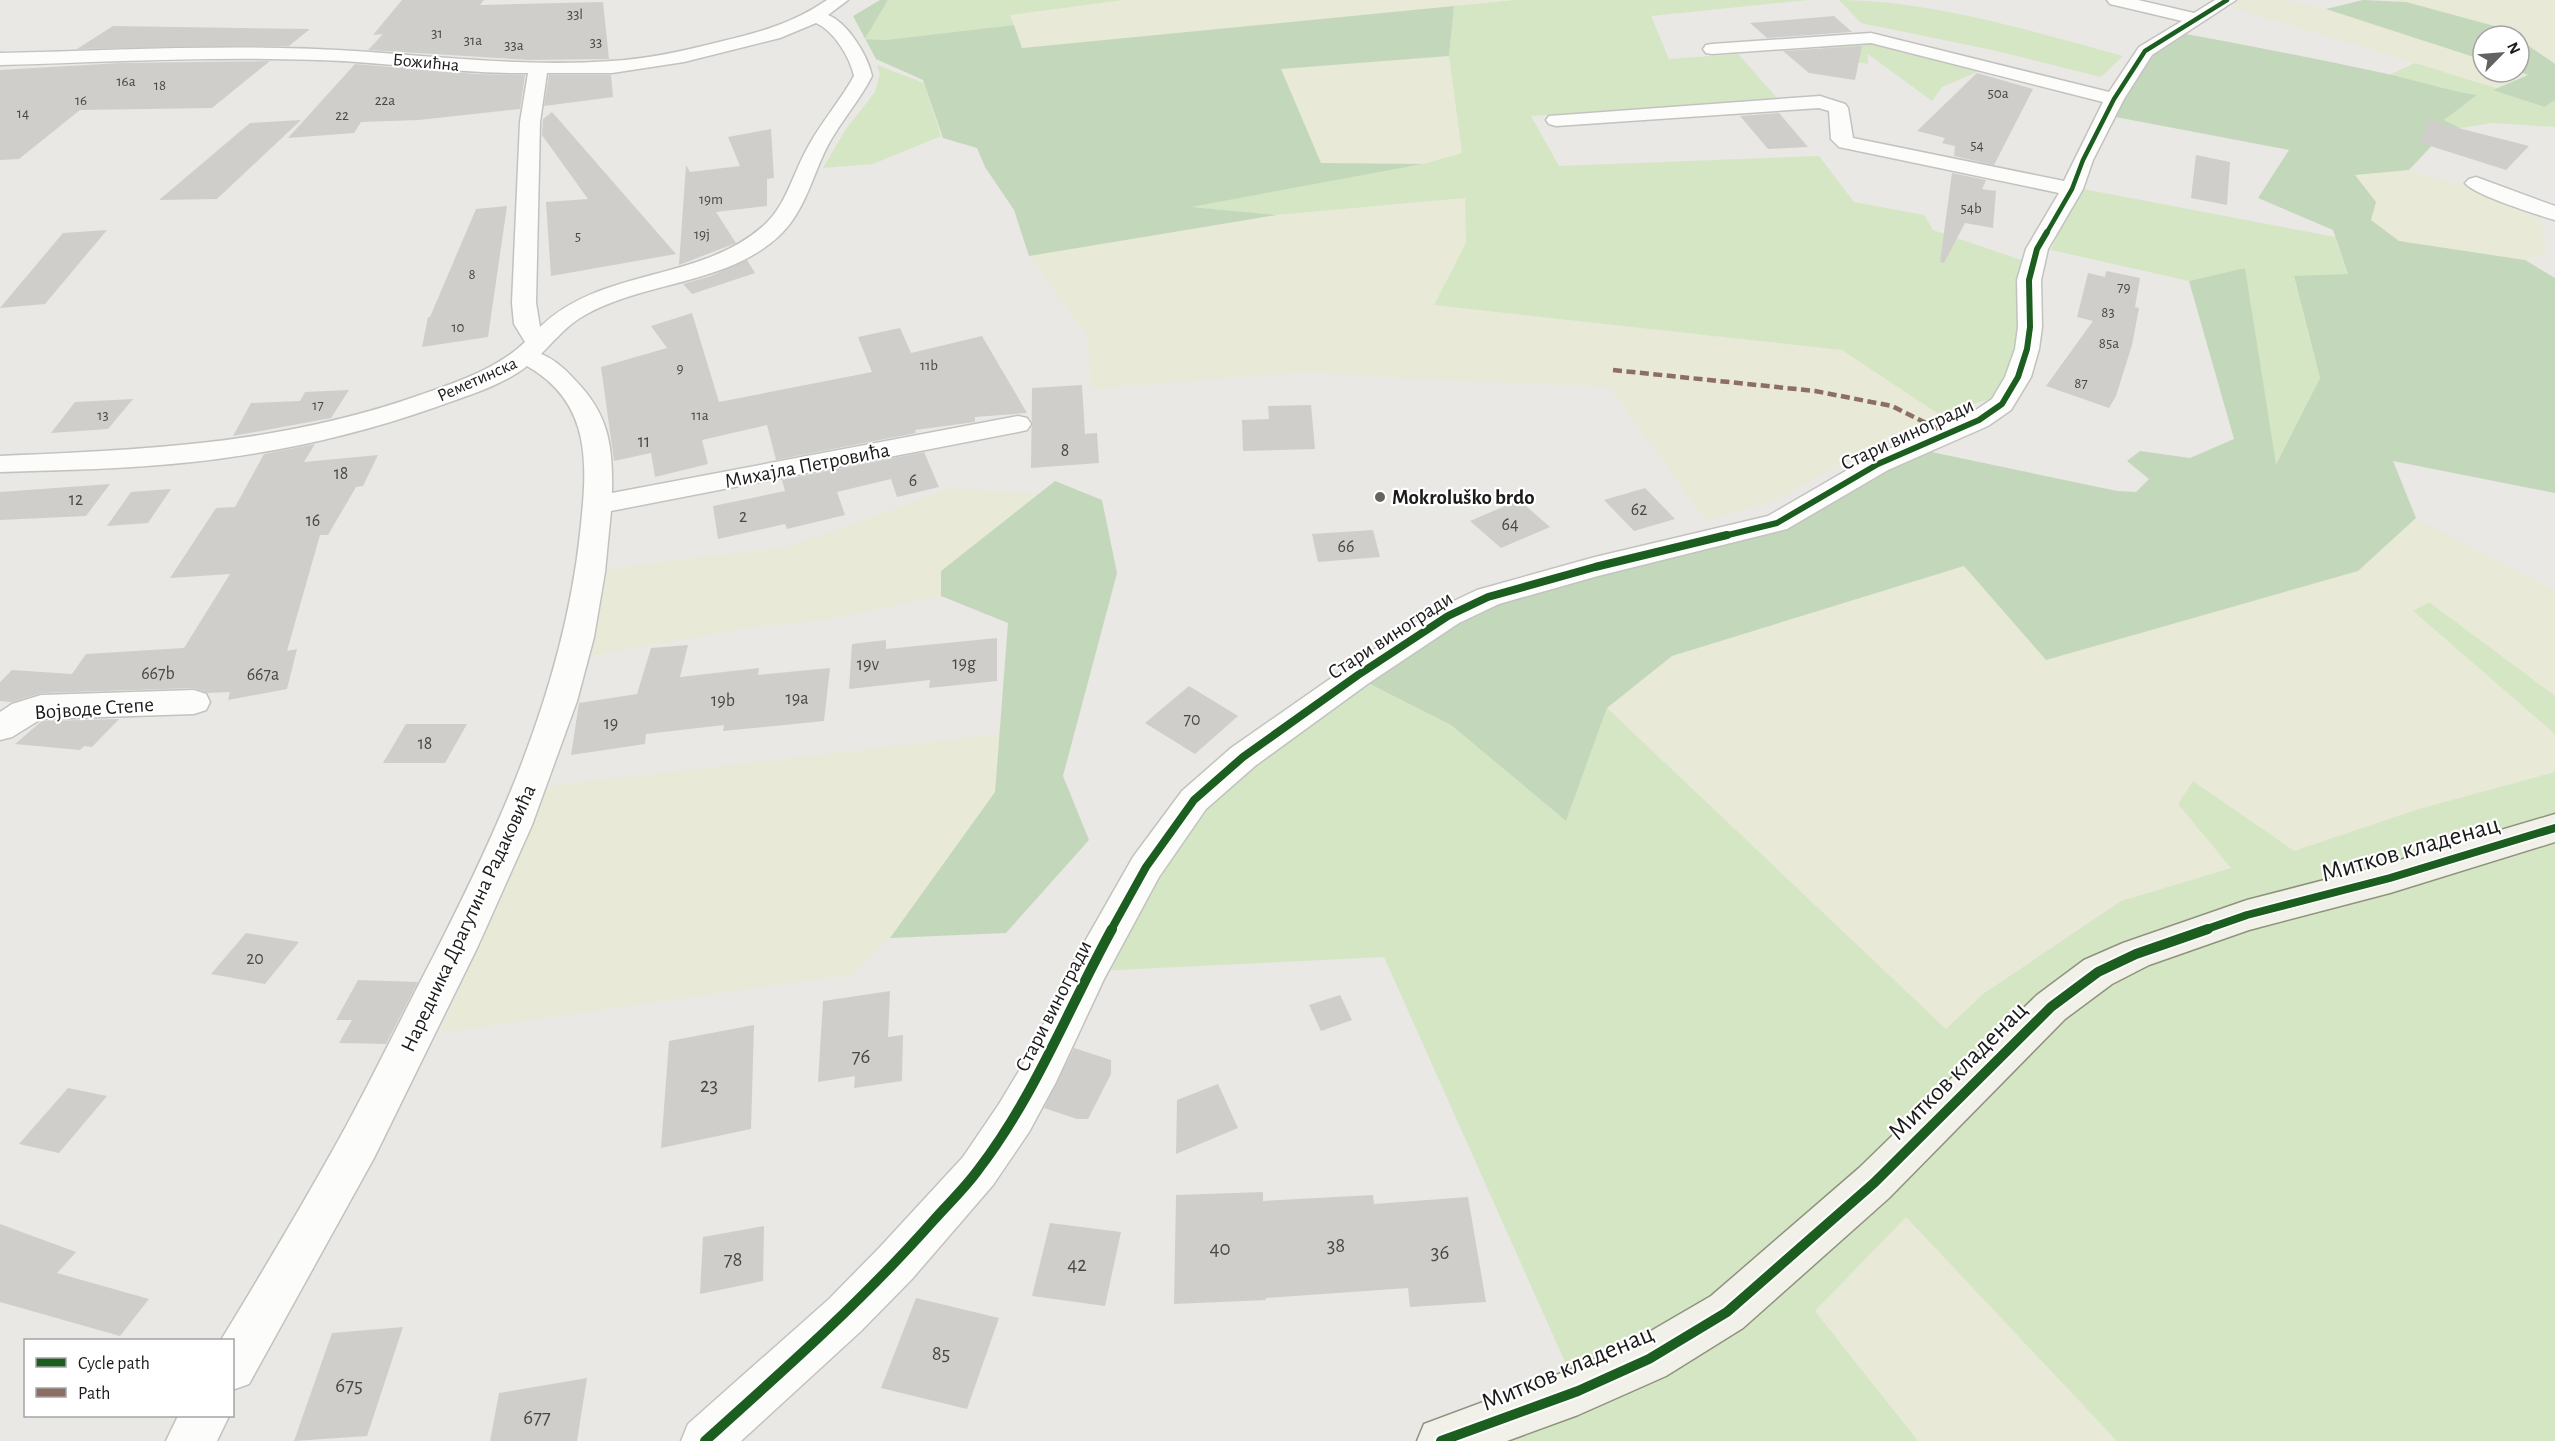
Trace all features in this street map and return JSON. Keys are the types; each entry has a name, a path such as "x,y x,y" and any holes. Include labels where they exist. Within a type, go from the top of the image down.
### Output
{"street":[{"name":"Божићна","path":"0,59 300,54 538,69 612,67 684,56 774,34 814,17 839,0"},
{"path":"2116,0 2197,19"},
{"name":"Стари виногради","path":"705,1441 845,1315 896,1263 978,1171 1014,1118 1042,1070 1089,971 1146,867 1194,800 1243,757 1358,675 1448,616 1488,597 1524,585 1777,523 1878,464 1987,416 2002,404 2018,377 2030,338 2029,280 2033,264 2045,234 2072,189 2083,160 2114,99 2145,51 2227,0"},
{"name":"Реметинска","path":"0,464 198,453 287,439 396,412 482,381 532,351 557,323 579,308 726,257 773,228 788,212 809,162 825,132 856,90 863,76 858,61 836,31 828,22 814,17"},
{"path":"1712,49 1871,38 2114,99"},
{"path":"532,351 526,324 525,303 530,122 538,69"},
{"path":"1556,120 1820,102 1838,108 1841,139 1846,143 2072,189"},
{"path":"2476,183 2555,213"},
{"name":"Наредника Драгутина Радаковића","path":"234,1363 375,1113 472,921 540,765 576,649 592,571 599,462 597,438 591,419 567,386 538,360 532,351"},
{"name":"Михајла Петровића","path":"597,505 1018,424"},
{"name":"Војводе Степе","path":"0,728 24,712 40,707 194,702"},
{"name":"Митков кладенац","path":"1441,1441 1578,1391 1649,1359 1726,1312 1874,1183 2051,1007 2098,972 2136,954 2247,915 2390,878 2555,828"},
{"path":"190,1441 204,1417"}],"green space":[{"path":"880,0 888,0 865,39 853,16"},
{"path":"888,0 1124,0 1010,15 1014,25 885,40 865,39"},
{"path":"1124,0 1515,0 1022,48 1010,15"},
{"path":"1515,0 1808,0 1651,16 1669,59 1738,54 1778,99 1531,116 1559,166 1819,156 1854,202 1924,215 1933,230 2033,264 2011,361 1992,399 1937,413 1842,350 1434,305 1466,243 1465,198 1277,215 1188,207 1423,164 1462,153 1449,56 1454,6"},
{"path":"1839,0 1873,1 1945,11 2123,56 2101,77 1997,51 1861,23"},
{"path":"2240,0 2279,0 2326,9 2471,56 2471,80 2231,7"},
{"path":"2363,0 2406,2 2487,24 2471,24 2471,56 2326,9"},
{"path":"2394,0 2555,0 2555,64 2531,47 2531,24 2487,24"},
{"path":"1454,6 1449,56 1281,69 1321,163 1423,164 1191,207 1277,215 1029,256 1014,210 985,167 977,148 943,138 923,80 876,59 865,39 885,40 1014,25 1022,48"},
{"path":"2175,32 2357,67 2477,95 2444,120 2460,128 2437,140 2409,170 2355,175 2376,202 2371,220 2399,241 2525,260 2555,278 2555,493 2393,461 2416,518 2358,571 2046,660 1964,566 1672,656 1607,708 1566,821 1451,725 1360,679 1475,592 1793,523 1922,450 2117,491 2136,492 2149,479 2127,461 2140,451 2190,458 2234,439 2189,281 2245,268 2276,464 2320,378 2294,276 2348,274 2333,230 2258,198 2289,150 2105,115 2142,55"},
{"path":"1864,38 1982,70 1942,87 1932,101 1868,54 1868,64 1831,57 1813,41"},
{"path":"2531,47 2555,64 2555,100 2544,107 2493,90 2507,84 2531,84"},
{"path":"1449,56 1462,153 1423,164 1321,163 1281,69"},
{"path":"2415,63 2471,80 2471,84 2483,84 2496,88 2493,89 2543,107 2555,100 2555,127 2493,123 2460,128 2444,120 2476,95 2443,90 2389,75"},
{"path":"877,65 924,83 941,136 873,164 823,168 846,129 875,92 880,74"},
{"path":"2483,84 2505,84 2496,88"},
{"path":"2401,169 2498,193 2538,210 2547,253 2525,260 2399,241 2371,220 2354,175"},
{"path":"2078,188 2335,237 2348,275 2294,277 2320,378 2275,465 2245,268 2189,281 2051,250"},
{"path":"1465,198 1466,243 1435,305 1842,350 1937,413 1929,422 1894,433 1775,501 1706,521 1610,387 1411,379 1308,372 1091,389 1088,336 1029,256 1277,215"},
{"path":"1055,481 1102,500 1117,573 1063,776 1089,840 1006,933 890,938 995,792 1008,623 941,596 941,571"},
{"path":"952,488 1039,494 942,571 941,596 827,620 747,628 574,659 592,571 791,546"},
{"path":"2416,518 2555,591 2555,696 2429,602 2414,611 2555,734 2555,772 2294,851 2192,782 2178,804 2231,868 2121,901 1983,994 1946,1029 1607,708 1672,656 1964,566 2047,659 2358,571"},
{"path":"2429,602 2555,696 2555,734 2413,611"},
{"path":"1360,679 1451,725 1566,821 1607,708 1946,1029 1983,994 2121,901 2231,868 2178,804 2193,781 2294,851 2419,809 2555,772 2555,1441 2117,1441 1906,1217 1815,1311 1918,1441 1441,1441 1578,1391 1384,957 1096,971 1194,811"},
{"path":"998,734 995,792 890,938 851,975 440,1033 547,786"},
{"path":"1906,1217 2117,1441 1918,1441 1815,1311"}],"building":[{"path":"402,0 484,0 480,5 603,2 609,59 529,60 368,50 383,34 373,35"},
{"path":"1834,16 1852,32 1767,38 1750,23"},
{"path":"113,26 310,29 289,46 77,49"},
{"path":"1862,46 1855,80 1809,73 1783,51"},
{"path":"270,61 212,108 80,110 19,159 0,160 0,70 120,63"},
{"path":"355,64 476,74 525,75 520,109 419,120 361,122 354,133 288,138"},
{"path":"1977,73 2033,89 1994,165 1954,156 1955,146 1942,143 1945,138 1917,131"},
{"path":"549,75 611,75 613,97 544,106"},
{"path":"552,112 676,254 551,276 546,202 588,199 542,135 543,119"},
{"path":"1779,113 1808,147 1768,149 1740,116"},
{"path":"301,120 217,199 159,200 250,123"},
{"path":"2427,120 2529,146 2506,170 2421,143"},
{"path":"771,129 774,178 767,179 767,206 716,212 736,243 679,265 686,165 690,172 740,166 728,137"},
{"path":"2196,155 2230,162 2227,205 2191,198"},
{"path":"1952,173 1986,180 1982,189 1996,191 1993,228 1965,223 1944,263 1940,262"},
{"path":"507,206 488,337 422,347 428,317 430,317 476,209"},
{"path":"107,230 45,304 0,308 63,233"},
{"path":"747,260 755,273 692,294 683,284 711,276"},
{"path":"2106,271 2140,278 2135,307 2139,308 2132,345 2116,396 2109,408 2046,386 2093,321 2077,317 2088,273 2105,277"},
{"path":"692,313 719,402 872,372 858,337 900,328 911,353 982,336 1027,413 975,417 975,422 915,430 916,433 776,460 767,425 702,440 708,464 655,477 651,453 614,461 601,367 667,348 651,326"},
{"path":"1082,385 1085,434 1097,433 1099,463 1031,468 1032,388"},
{"path":"349,390 331,418 233,436 251,403 300,401 305,392"},
{"path":"133,399 108,429 51,433 75,402"},
{"path":"1311,405 1315,449 1243,451 1242,420 1269,419 1268,406"},
{"path":"315,444 304,462 378,455 363,486 356,487 328,535 320,535 287,651 297,649 287,689 228,700 230,692 208,693 194,688 41,693 12,702 0,701 0,682 12,670 72,674 86,654 184,648 230,574 170,578 216,508 235,507 264,454"},
{"path":"924,452 939,487 897,497 891,479 837,492 845,515 787,529 785,524 718,539 713,506 785,491 782,480"},
{"path":"110,484 86,516 0,520 0,492"},
{"path":"1645,488 1675,519 1634,531 1604,500"},
{"path":"171,489 148,523 107,526 131,492"},
{"path":"1519,500 1550,527 1501,548 1470,521"},
{"path":"1373,530 1380,557 1318,562 1312,534"},
{"path":"997,638 997,681 929,688 930,680 849,689 852,644 886,640 886,649"},
{"path":"688,645 680,677 759,668 758,675 830,668 824,721 723,731 724,725 646,734 645,744 571,755 579,703 637,694 651,648"},
{"path":"1189,686 1238,716 1195,754 1145,723"},
{"path":"119,719 92,747 84,746 80,750 15,744 42,721"},
{"path":"406,724 467,724 445,763 383,763"},
{"path":"246,933 299,942 265,984 211,974"},
{"path":"358,980 418,982 386,1044 339,1043 352,1020 336,1020"},
{"path":"890,991 888,1037 903,1035 902,1081 854,1088 855,1076 818,1082 823,1001"},
{"path":"1340,995 1352,1020 1321,1031 1309,1005"},
{"path":"754,1025 751,1129 661,1148 669,1041"},
{"path":"1074,1048 1111,1060 1111,1074 1088,1119 1077,1119 1044,1108"},
{"path":"1218,1084 1238,1128 1176,1154 1177,1100"},
{"path":"68,1088 107,1096 59,1153 19,1144"},
{"path":"1263,1192 1263,1201 1373,1195 1374,1204 1468,1197 1486,1302 1410,1307 1408,1288 1266,1298 1266,1300 1174,1304 1176,1195"},
{"path":"1050,1223 1121,1232 1105,1306 1032,1296"},
{"path":"0,1224 76,1252 57,1273 149,1299 120,1336 0,1302"},
{"path":"764,1226 763,1281 700,1294 703,1237"},
{"path":"916,1298 999,1318 967,1409 881,1388"},
{"path":"403,1327 367,1436 294,1441 332,1333"},
{"path":"587,1378 577,1441 490,1441 499,1393"}],"marked path":[{"path":"1613,370 1815,391 1892,406 1946,433"}],"cycle path":[{"path":"705,1441 845,1315 896,1263 978,1171 1014,1118 1042,1069 1089,971 1146,867 1194,800 1243,757 1358,675 1448,616 1488,597 1595,567 1777,523 1878,464 1979,420 2002,404 2018,377 2027,349 2030,327 2029,280 2037,249 2072,189 2083,160 2114,99 2145,51 2227,0"},
{"path":"1441,1441 1578,1391 1649,1359 1727,1312 1874,1183 2051,1007 2098,972 2136,954 2247,915 2390,878 2555,828"}],"place":[{"name":"Mokroluško brdo","path":"1380,497"}]}
